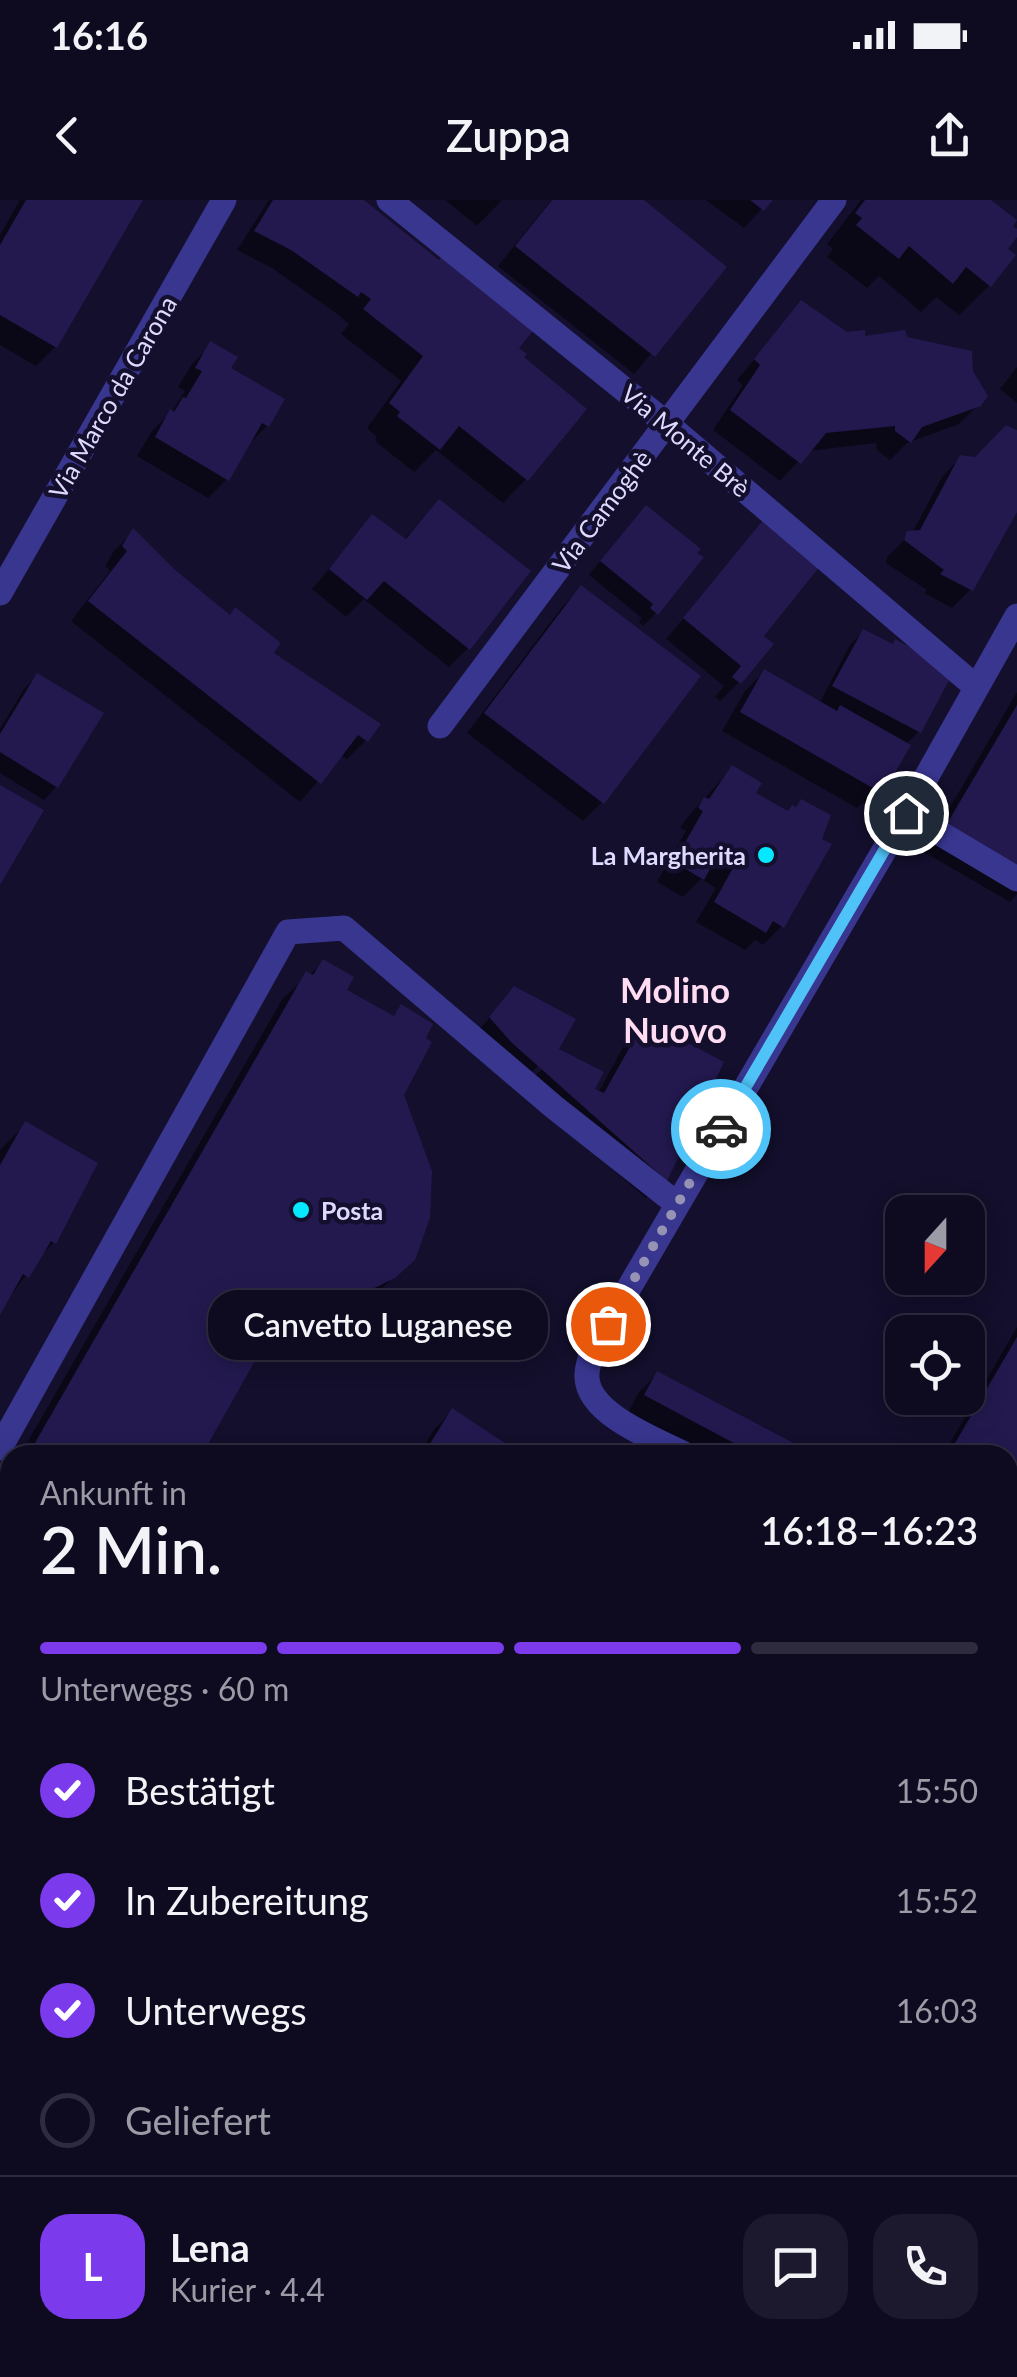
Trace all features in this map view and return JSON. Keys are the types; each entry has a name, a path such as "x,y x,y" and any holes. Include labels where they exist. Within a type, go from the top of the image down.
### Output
{"street":[{"name":"Via Marco da Carona","path":"0,593 224,200"},
{"name":"Via Monte Brè","path":"390,200 667,424 976,688"},
{"name":"Via Camoghè","path":"440,726 834,200"},
{"path":"667,1445 608,1413 596,1400 586,1379 591,1354 1017,616"},
{"path":"906,813 1017,879"},
{"path":"2,1445 288,932 344,928 554,1106 677,1204"}],"building":[{"path":"26,200 143,200 57,348 0,315 0,245"},
{"path":"273,200 364,200 439,260 445,252 541,321 519,348 527,354 524,357 587,409 528,481 459,426 440,450 397,416 400,412 389,403 423,356 363,309 371,299 361,292 358,297 291,250 254,231"},
{"path":"552,200 644,200 727,267 655,357 515,246"},
{"path":"750,200 773,200 764,211"},
{"path":"865,200 991,200 1017,220 1013,226 1017,237 1008,249 1016,255 991,287 966,267 953,284 909,246 899,259 856,225 862,218 855,213"},
{"path":"801,300 847,332 865,330 865,336 905,330 907,337 972,351 973,371 988,396 981,406 922,427 911,443 895,431 895,426 826,433 801,464 730,410 760,365 754,359"},
{"path":"210,341 238,357 231,368 285,399 269,427 262,423 229,481 155,437 170,409 174,412 186,398 202,371 195,368"},
{"path":"1006,425 1017,430 1017,512 973,591 940,574 944,570 904,540 907,531 920,530 960,455 975,457"},
{"path":"439,499 531,571 470,650 384,581 367,600 329,569 372,514 406,539"},
{"path":"646,505 701,549 697,553 704,557 658,615 650,608 653,604 600,561"},
{"path":"764,519 821,565 764,636 774,644 741,684 732,677 741,666 683,618"},
{"path":"133,528 174,569 230,615 235,607 281,643 274,653 381,724 368,742 358,735 321,784 88,601 127,551 122,546"},
{"path":"581,585 701,676 604,804 484,713"},
{"path":"863,629 893,644 895,639 954,671 921,733 832,686"},
{"path":"764,669 837,711 840,705 911,745 887,787 882,785 878,791 740,712"},
{"path":"37,673 104,713 58,788 0,752 0,734"},
{"path":"1017,705 1017,869 945,827"},
{"path":"732,765 762,783 756,793 788,811 801,799 831,815 822,839 832,844 784,928 773,921 766,933 714,902 733,868 716,858 704,880 674,862 703,811 698,808 704,797 709,799"},
{"path":"0,785 44,810 0,885"},
{"name":"Posta","path":"323,959 354,977 347,990 394,1016 401,1004 433,1024 426,1038 432,1042 404,1095 432,1171 430,1218 415,1260 395,1278 360,1295 330,1297 329,1290 296,1288 208,1445 34,1445 306,971 313,975"},
{"path":"514,986 576,1019 559,1049 604,1072 595,1089 604,1093 645,1020 724,1062 667,1181 511,1042 489,1017"},
{"path":"25,1121 98,1163 56,1244 51,1241 29,1278 23,1274 0,1315 0,1165"},
{"path":"1017,1337 1017,1445 954,1445 971,1415 985,1415 985,1392"},
{"path":"657,1371 797,1445 737,1445 644,1395"},
{"path":"452,1408 508,1445 429,1445"}],"way so far":[{"path":"608,1324 721,1129"}],"place":[{"name":"La Margherita","path":"766,855"},
{"name":"Posta","path":"301,1210"},
{"name":"Canvetto Luganese","path":"608,1324"}],"district":[{"name":"Molino Nuovo","path":"675,1009"}],"route":[{"path":"721,1129 906,813"}]}
